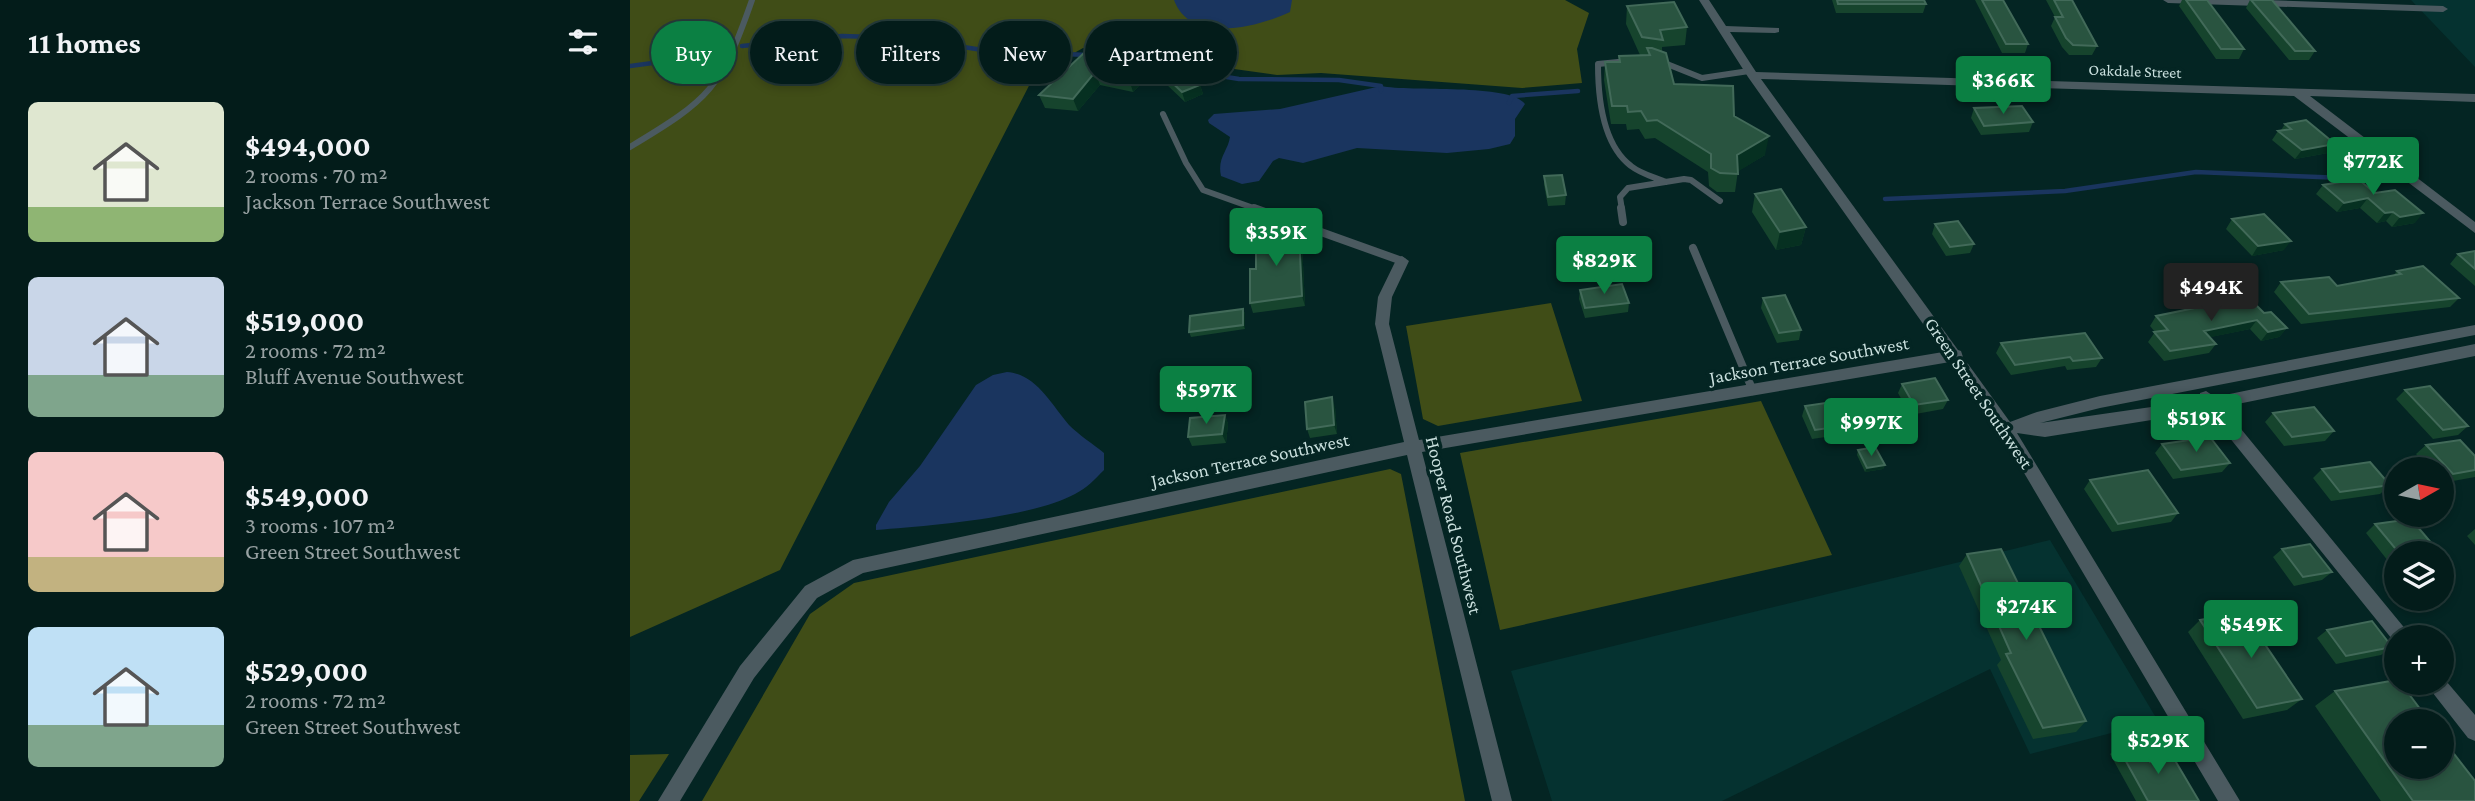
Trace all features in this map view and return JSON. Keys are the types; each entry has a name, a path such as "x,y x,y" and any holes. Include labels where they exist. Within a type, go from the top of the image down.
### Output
{"street":[{"name":"Green Street Southwest","path":"1704,0 1751,73 1956,355 2013,428 2230,801"},
{"path":"2168,0 2443,9"},
{"path":"1722,29 1775,30"},
{"name":"Oakdale Street","path":"1751,73 2475,98"},
{"path":"2298,93 2475,229"},
{"name":"Hooper Road Southwest","path":"1402,261 1385,297 1382,324 1502,801"},
{"path":"2013,428 2100,402 2475,330"},
{"path":"2013,428 2045,431 2211,403 2475,350"},
{"name":"Jackson Terrace Southwest","path":"668,801 747,672 811,592 842,573 892,557 1412,447 1956,355"},
{"path":"2195,384 2390,625"},
{"path":"2447,695 2475,731"}],"lane":[{"path":"630,147 680,114 716,84 735,51 752,0"},
{"path":"1640,60 1606,61 1598,64 1601,102 1610,136 1627,163 1666,182"},
{"path":"1651,60 1702,78 1751,73"},
{"path":"1163,114 1186,163 1203,190 1402,261"},
{"path":"1623,222 1620,197 1623,191 1691,180 1720,201"},
{"path":"1693,248 1753,391"}],"shaded area":[{"path":"2411,0 2475,0 2475,67"},
{"path":"2050,540 2158,721 2030,754 1990,669 1722,801 1552,801 1511,671"}],"green space":[{"path":"630,0 1565,0 1589,13 1577,49 1582,83 1522,88 1321,73 1277,75 1237,69 1237,21 1085,21 1085,48 1071,55 1071,21 979,21 979,84 1030,84 780,570 630,637"},
{"path":"1551,303 1582,401 1438,426 1423,419 1406,326"},
{"path":"1761,401 1832,555 1500,630 1460,453"},
{"path":"1390,469 1401,474 1465,801 702,801 810,614 854,583"},
{"path":"669,754 639,801 630,801 630,755"}],"water":[{"path":"1174,0 1292,0 1290,12 1244,27 1237,27 1237,21 1192,21 1182,14"},
{"path":"1381,86 1500,93 1516,97 1525,104 1515,119 1515,136 1510,144 1489,149 1447,153 1357,148 1303,163 1279,158 1273,161 1259,181 1242,184 1221,176 1220,164 1230,137 1209,123 1208,120 1214,114 1280,109"},
{"path":"1007,372 1017,374 1035,384 1069,425 1104,453 1104,470 1075,494 1033,509 979,520 876,530 876,525 889,502 920,466 976,385 993,375"}],"building":[{"path":"1837,0 1924,0 1926,4 1838,4"},
{"path":"1982,0 2003,0 2028,44 2006,44"},
{"path":"2054,0 2072,0 2097,46 2073,45 2066,38 2055,17 2063,17"},
{"path":"2186,0 2207,0 2244,49 2221,49"},
{"path":"2251,0 2272,0 2315,51 2295,51"},
{"path":"1674,2 1687,27 1660,30 1663,40 1642,37 1627,6"},
{"path":"1647,48 1666,53 1674,84 1733,86 1734,116 1769,136 1737,155 1738,174 1720,173 1711,168 1711,154 1657,120 1647,121 1641,111 1628,112 1627,106 1612,106 1605,62 1620,62 1619,56 1650,55"},
{"path":"1085,52 1085,84 1073,99 1039,95 1051,84 1071,84 1071,65"},
{"path":"1174,84 1200,85 1182,92"},
{"path":"2022,106 2033,122 1984,126 1974,108"},
{"path":"2306,120 2335,144 2302,150 2278,131 2291,129 2285,124"},
{"path":"1562,175 1566,195 1548,197 1544,176"},
{"path":"2358,179 2375,193 2395,190 2423,213 2400,217 2393,212 2385,213 2368,198 2344,203 2323,185"},
{"path":"1781,189 1806,227 1780,232 1755,194"},
{"path":"2264,214 2291,241 2258,246 2232,219"},
{"path":"1958,221 1974,244 1950,247 1935,224"},
{"path":"1281,230 1281,236 1299,234 1302,296 1250,303 1250,269 1256,269 1256,233"},
{"path":"2475,251 2475,269 2458,254"},
{"path":"2423,266 2459,298 2309,314 2281,282 2329,277 2337,286 2401,274 2397,271"},
{"path":"1622,284 1629,303 1585,308 1580,290"},
{"path":"1785,295 1801,330 1779,333 1763,298"},
{"path":"2248,297 2264,313 2271,312 2287,328 2268,332 2257,320 2204,331 2216,344 2170,351 2154,332 2168,330 2156,316"},
{"path":"1243,309 1243,325 1189,332 1190,316"},
{"path":"2085,333 2102,358 2073,361 2070,357 2015,365 2001,343"},
{"path":"1935,378 1948,400 1914,405 1902,384"},
{"path":"2430,386 2468,426 2443,430 2405,390"},
{"path":"1332,397 1334,425 1307,429 1305,402"},
{"path":"1832,402 1843,426 1815,430 1805,406"},
{"path":"2314,407 2334,431 2292,437 2273,413"},
{"path":"1225,415 1222,434 1188,437 1190,418"},
{"path":"2210,437 2230,463 2181,470 2162,444"},
{"path":"2460,440 2475,456 2475,470 2454,474 2454,457 2437,457 2426,445"},
{"path":"1875,447 1885,465 1867,468 1858,450"},
{"path":"2370,462 2384,478 2384,486 2340,492 2322,469"},
{"path":"2148,470 2178,513 2118,524 2090,480"},
{"path":"2384,523 2384,527 2418,527 2430,541 2389,541 2375,524"},
{"path":"2310,544 2332,572 2303,577 2282,549"},
{"path":"2001,549 2086,721 2043,728 2006,654 2011,653 1967,554"},
{"path":"2243,612 2302,699 2257,708 2200,620"},
{"path":"2372,621 2384,637 2384,649 2346,656 2327,630"},
{"path":"2384,682 2384,695 2410,695 2420,709 2384,709 2384,760 2335,691"},
{"path":"2139,743 2150,762 2173,757 2199,801 2148,801 2118,747"},
{"path":"2454,754 2475,781 2475,801 2413,801 2397,779 2454,779"}],"waterway":[{"path":"742,46 842,36 905,38 989,51 1085,55"},
{"path":"630,66 651,63"},
{"path":"1237,79 1339,80 1381,86 1381,91"},
{"path":"1509,103 1512,96 1578,91"},
{"path":"1885,199 2065,191 2196,172 2344,178"}]}
